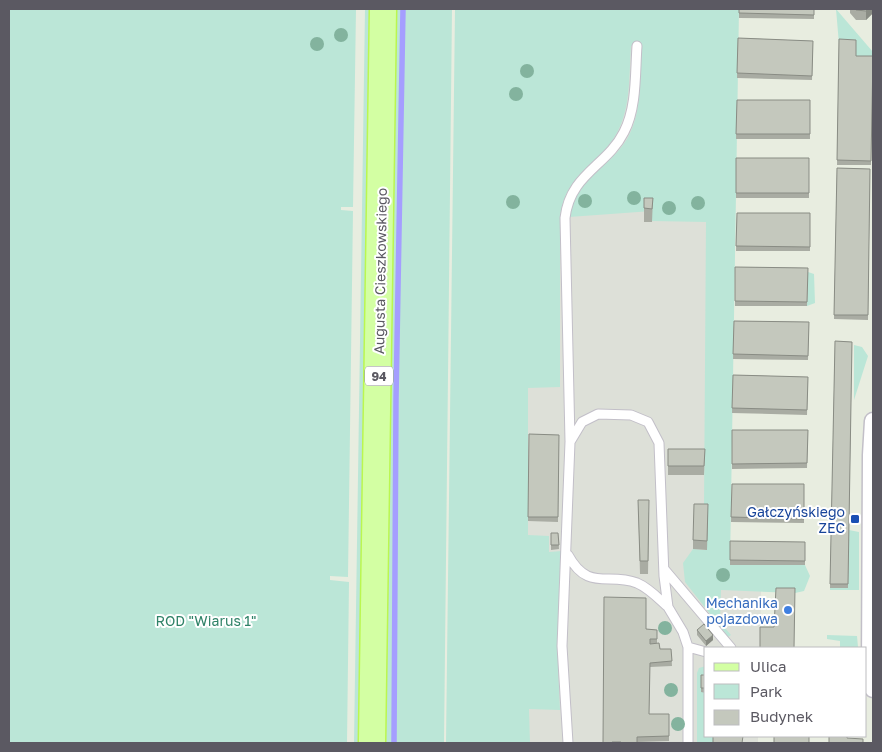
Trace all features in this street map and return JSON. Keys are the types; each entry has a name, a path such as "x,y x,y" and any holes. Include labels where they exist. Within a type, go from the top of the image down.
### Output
{"main road":[{"name":"Augusta Cieszkowskiego","path":"372,743 383,9"}],"street":[{"path":"873,421 870,455 868,672 873,689"}],"lane":[{"path":"568,743 562,646 570,442 565,218 567,203 582,178 615,145 626,128 632,109 637,46"},
{"path":"570,442 582,422 598,414 630,415 648,422 660,443 664,569 668,607"},
{"path":"567,553 573,565 586,575 602,581 614,580 637,583 668,607 683,632 688,647 688,743"},
{"path":"664,569 730,647"},
{"path":"688,647 704,651"}],"shaded area":[{"path":"511,9 728,9 720,590 761,590 760,647 704,647 704,737 758,737 758,743 500,743"}],"green space":[{"name":"ROD \"Wiarus 1\"","path":"9,9 356,9 353,207 341,207 341,210 353,211 348,577 330,576 330,580 349,582 347,743 9,743"},
{"path":"365,9 373,9 362,743 354,743"},
{"path":"393,9 452,9 444,743 382,743"},
{"path":"455,9 739,9 730,564 805,565 810,576 804,591 795,593 721,590 720,622 731,635 728,637 685,582 683,563 693,549 706,550 704,508 706,222 652,221 652,211 569,217 578,192 619,150 627,139 636,117 642,45 631,46 627,102 622,123 601,154 584,170 569,189 560,216 560,387 528,388 528,535 549,536 549,552 562,551 558,664 560,710 529,709 530,743 446,743"},
{"path":"836,9 873,52 873,61 856,60 839,44"},
{"path":"808,272 814,274 815,303 807,306"},
{"path":"854,345 862,347 868,356 854,400"},
{"path":"849,530 859,532 859,590 830,590 830,588 848,588"},
{"path":"827,635 857,636 858,647 840,647 840,641 827,639"},
{"path":"704,667 704,737 713,737 713,743 697,743 697,673 699,668"}],"building":[{"path":"739,9 814,9 814,15 739,13"},
{"path":"855,9 868,9 866,11"},
{"path":"738,38 813,41 812,76 737,73"},
{"path":"839,39 856,40 856,56 873,56 871,161 837,160"},
{"path":"737,100 810,100 810,134 736,134"},
{"path":"736,158 809,158 809,193 736,193"},
{"path":"837,168 870,169 868,315 834,315"},
{"path":"644,198 653,198 652,209 644,208"},
{"path":"737,213 810,213 810,247 736,246"},
{"path":"735,267 808,268 807,302 735,301"},
{"path":"734,321 809,322 808,356 733,354"},
{"path":"835,341 852,342 848,584 830,584"},
{"path":"733,375 808,377 807,410 732,408"},
{"path":"732,430 808,430 807,463 732,464"},
{"path":"529,434 559,435 558,517 528,517"},
{"path":"668,449 705,449 704,466 668,466"},
{"path":"732,484 804,484 804,519 731,517"},
{"path":"638,500 649,500 648,561 640,561"},
{"path":"694,504 708,504 707,541 693,540"},
{"path":"551,533 558,533 559,545 551,545"},
{"path":"730,541 805,542 805,561 730,560"},
{"path":"776,588 795,588 794,647 760,647 760,627 774,627"},
{"path":"604,597 646,598 646,629 657,630 657,639 650,639 650,644 659,643 660,649 671,649 672,661 650,663 649,714 669,714 669,736 637,737 637,743 603,743"},
{"path":"704,624 713,635 706,641 697,630"},
{"path":"701,675 704,675 704,688 701,688"},
{"path":"713,737 743,737 742,743 713,743"},
{"path":"774,737 809,737 809,743 774,743"},
{"path":"829,737 863,739 863,743 829,743"}],"waterway":[{"path":"394,743 396,399 403,9"}],"place":[{"name":"Gałczyńskiego ZEC","path":"855,519"},
{"name":"Mechanika pojazdowa","path":"788,610"}]}
